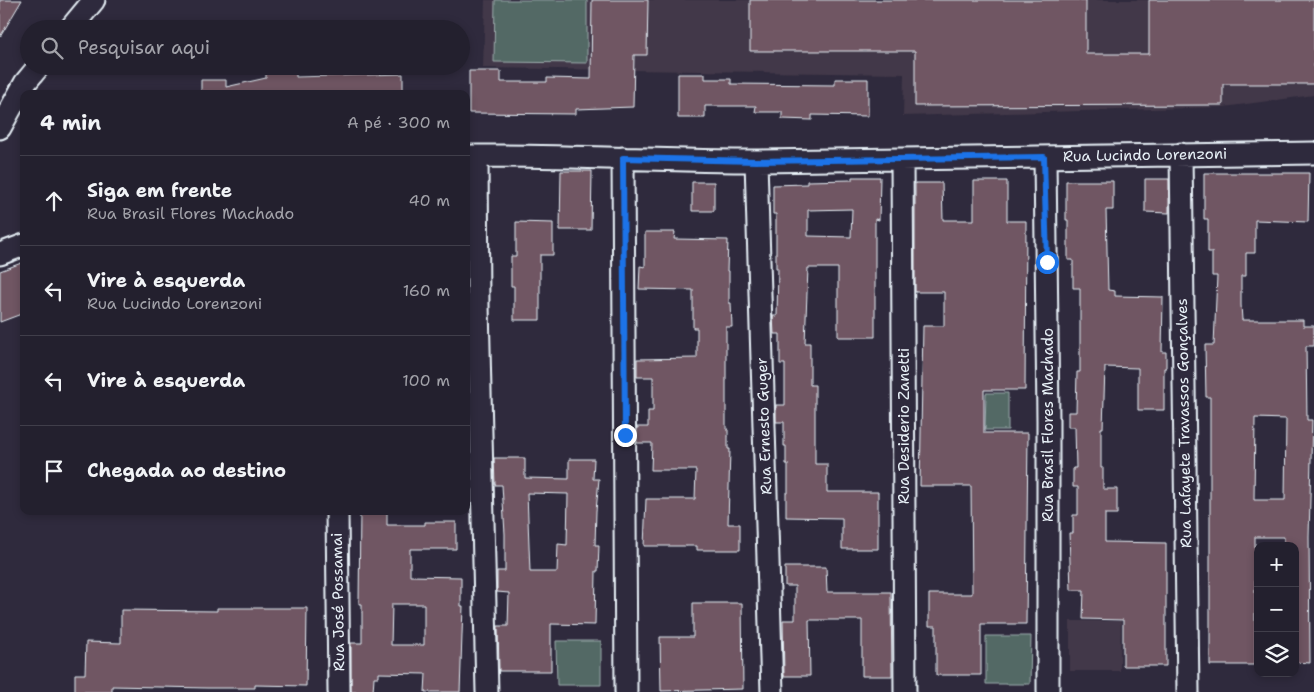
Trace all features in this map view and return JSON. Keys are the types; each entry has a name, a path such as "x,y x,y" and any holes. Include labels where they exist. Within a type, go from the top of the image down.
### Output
{"street":[{"path":"77,20 94,0"},
{"path":"21,90 32,75"},
{"path":"0,128 20,92"},
{"name":"Rua Lucindo Lorenzoni","path":"472,156 756,161 1314,153"},
{"name":"Rua Lafayete Travassos Gonçalves","path":"1181,154 1188,692"},
{"path":"472,156 478,305 487,692"},
{"name":"Rua Brasil Flores Machado","path":"1044,157 1048,410 1048,692"},
{"path":"623,158 626,692"},
{"name":"Rua Desiderio Zanetti","path":"902,160 905,692"},
{"name":"Rua Ernesto Guger","path":"756,161 772,692"},
{"path":"0,254 20,246"},
{"name":"Rua José Possamai","path":"337,515 339,692"}],"shaded area":[{"path":"485,0 1314,0 1314,95 1224,107 903,116 904,74 483,68"},
{"path":"470,176 472,176 472,351 470,351"},
{"path":"1070,621 1121,621 1120,671 1070,671"}],"green space":[{"path":"495,0 587,0 587,63 494,62"},
{"path":"986,393 1008,393 1008,430 985,430"},
{"path":"986,636 1031,636 1030,684 986,684"},
{"path":"556,641 601,641 601,685 557,685"}],"building":[{"path":"0,0 22,0 0,37"},
{"path":"592,0 648,0 647,55 634,55 633,107 576,109 576,114 470,113 470,71 501,71 501,82 547,82 547,78 591,79"},
{"path":"750,0 1086,0 1086,54 1149,54 1149,0 1314,0 1314,84 1223,84 1223,105 915,106 915,51 750,51"},
{"path":"678,74 705,74 705,79 731,79 731,84 835,85 835,79 868,79 868,116 812,115 812,120 782,119 782,112 755,112 756,106 705,106 705,118 678,118"},
{"path":"266,75 296,75 296,77 403,75 403,90 201,90 201,80 226,80 226,87 266,78"},
{"path":"561,171 592,171 591,230 560,230"},
{"path":"1204,173 1309,173 1308,222 1255,220 1255,253 1246,253 1246,276 1241,276 1241,305 1242,320 1303,320 1303,326 1314,326 1314,346 1306,346 1307,420 1312,420 1309,537 1310,663 1299,662 1299,542 1284,542 1284,537 1255,537 1254,665 1210,665 1210,397 1206,397 1205,345 1214,345 1217,276 1212,276 1212,252 1208,252 1208,219 1204,219","holes":["1255,418 1286,419 1285,500 1254,500"]},
{"path":"852,177 880,177 879,220 875,219 875,337 838,337 838,268 808,268 805,343 810,343 810,385 815,385 815,464 827,464 827,492 878,492 878,549 842,549 842,518 786,517 788,464 786,464 786,446 784,446 784,422 776,422 776,405 785,405 785,364 780,364 780,334 774,334 773,316 777,316 778,268 776,268 776,214 773,214 773,185 807,184 807,181 852,180","holes":["852,209 851,237 808,236 808,210"]},
{"path":"1145,179 1169,179 1169,213 1145,212"},
{"path":"974,181 1007,181 1007,221 1026,221 1025,390 984,390 984,433 1028,433 1026,624 981,624 981,675 936,675 936,626 929,626 929,594 972,594 971,486 920,486 923,326 944,326 944,292 915,292 915,183 942,183 943,220 974,220"},
{"path":"1066,181 1113,181 1113,210 1106,210 1108,290 1115,291 1115,296 1163,297 1162,352 1166,352 1164,410 1138,410 1138,368 1105,367 1103,428 1101,428 1101,468 1103,468 1103,489 1117,489 1117,514 1105,514 1105,542 1166,543 1166,666 1123,666 1123,620 1083,619 1084,590 1071,590 1069,533 1073,533 1073,515 1078,515 1078,487 1073,487 1073,468 1076,468 1075,427 1068,427 1068,412 1076,412 1077,372 1080,372 1080,288 1073,288 1073,260 1068,260"},
{"path":"692,182 714,182 714,211 692,211"},
{"path":"516,222 553,223 553,255 540,255 540,320 514,320 514,286 511,286 511,256 516,256"},
{"path":"645,232 675,232 674,239 728,240 727,271 729,271 729,303 731,303 732,327 726,327 726,429 728,429 728,449 730,449 728,524 740,524 740,550 697,550 697,546 644,546 646,499 695,499 696,470 651,470 652,443 637,443 637,427 648,427 648,411 653,411 653,377 637,377 637,359 697,358 697,328 693,328 693,290 639,289 640,266 645,267"},
{"path":"20,264 20,314 0,322 0,271"},
{"path":"494,458 525,458 525,478 569,479 569,459 594,459 593,479 599,479 595,545 599,545 598,571 596,571 595,625 551,624 551,671 499,671 498,626 508,626 509,593 497,592 497,571 505,571 505,534 502,485 495,485","holes":["527,493 568,494 567,545 558,544 557,572 530,572"]},
{"path":"360,515 387,515 387,525 425,525 425,522 456,522 456,549 410,549 410,576 461,577 461,606 463,606 460,692 425,692 426,674 379,673 379,677 374,677 373,692 351,692 351,643 362,643 362,604 359,604","holes":["392,604 424,604 424,645 391,645"]},
{"path":"785,567 826,567 827,592 891,592 892,676 862,676 862,620 809,620 810,676 784,676 783,620 795,620 795,586 785,586"},
{"path":"693,603 742,603 743,689 661,691 660,637 693,637"},
{"path":"217,608 307,608 306,686 255,685 255,688 207,688 112,686 112,692 75,692 75,674 85,674 86,642 121,643 121,610 217,611"}],"route":[{"path":"625,435 623,158 756,161 1044,157 1047,262"}]}
